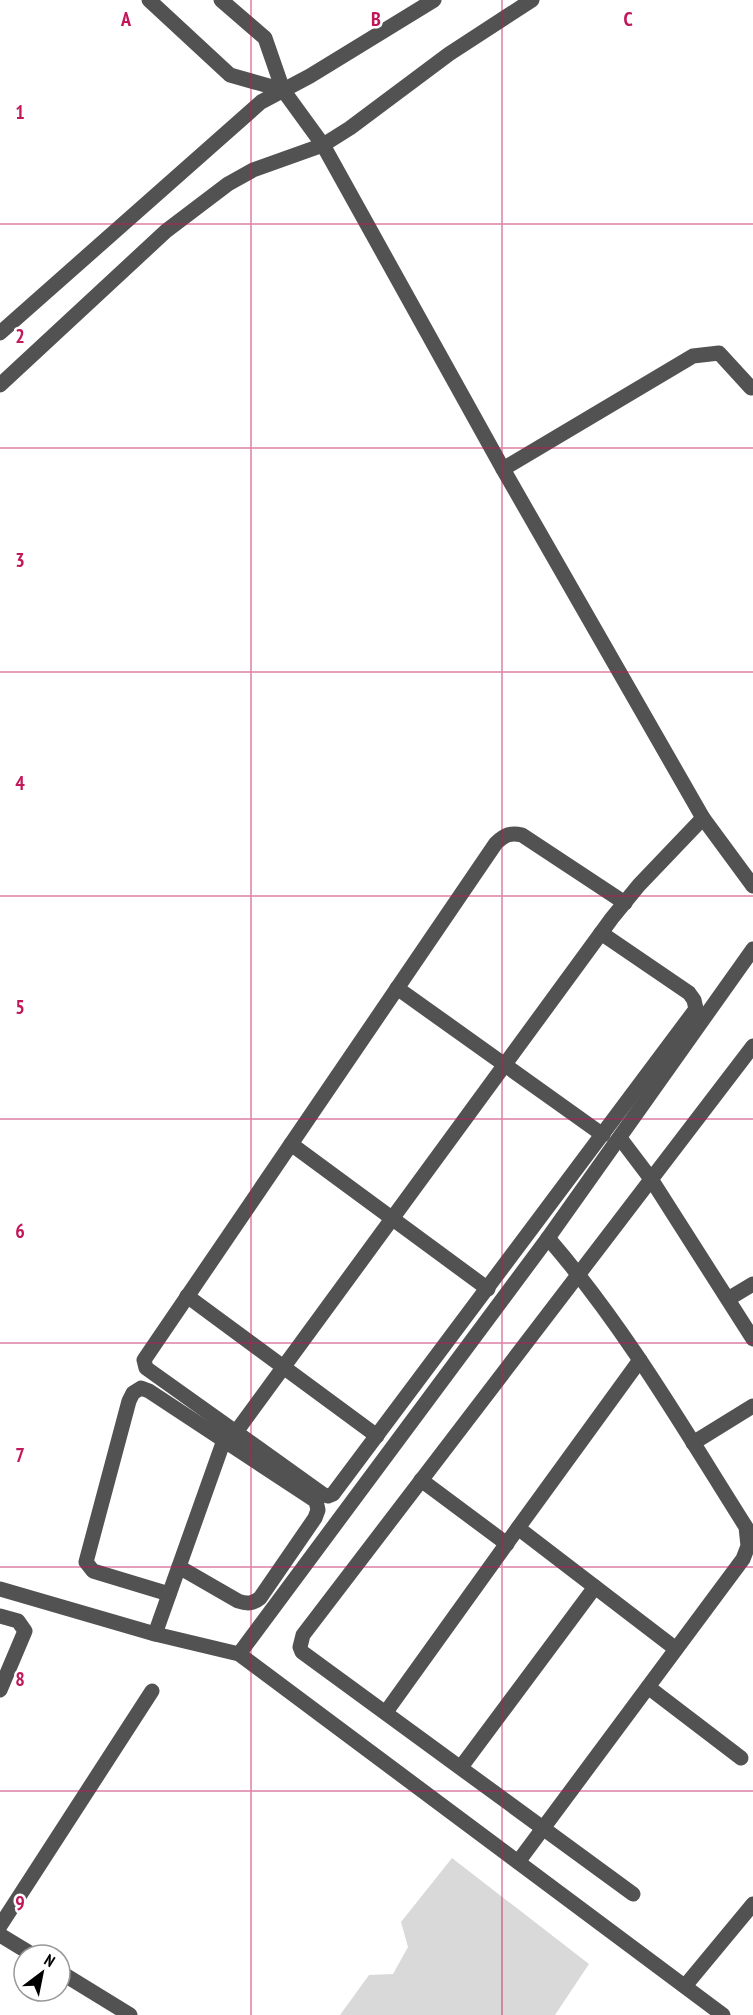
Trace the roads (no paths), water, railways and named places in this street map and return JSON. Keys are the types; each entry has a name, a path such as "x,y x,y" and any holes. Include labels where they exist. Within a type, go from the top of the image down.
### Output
{"street":[{"path":"149,0 230,75 283,90"},
{"path":"220,0 265,38 283,90 323,145 503,470 703,818 753,886"},
{"path":"0,333 261,102 310,76 434,0"},
{"path":"0,385 166,231 228,184 253,170 323,145 350,128 449,54 532,0"},
{"path":"503,470 693,356 719,353 751,388"},
{"path":"155,1634 230,1436 284,1368 601,933 666,856 703,818"},
{"path":"179,1567 238,1600 255,1602 297,1545 318,1510 316,1501 230,1436 144,1364 144,1360 486,857 505,835 513,833 522,835 625,903"},
{"path":"169,1594 93,1571 86,1562 133,1393 141,1388 149,1390 328,1496 333,1494 696,1009 689,993 601,933"},
{"path":"239,1654 548,1238 753,949"},
{"path":"397,988 603,1135"},
{"path":"633,1894 302,1652 300,1647 303,1635 753,1046"},
{"path":"620,1138 651,1179 753,1339"},
{"path":"291,1144 488,1289"},
{"path":"518,1862 743,1559 748,1546 746,1527 640,1360 578,1273 548,1238"},
{"path":"728,1299 753,1284"},
{"path":"188,1296 377,1436"},
{"path":"386,1712 640,1360"},
{"path":"693,1443 753,1406"},
{"path":"421,1480 507,1544"},
{"path":"518,1528 676,1649"},
{"path":"460,1767 595,1587"},
{"path":"0,1589 155,1634 239,1654 723,2015"},
{"path":"0,1616 18,1621 25,1631 0,1690"},
{"path":"648,1688 741,1758"},
{"path":"0,1926 152,1691"},
{"path":"685,1986 753,1904"},
{"path":"0,1935 13,1943"},
{"path":"72,1979 130,2015"}]}
